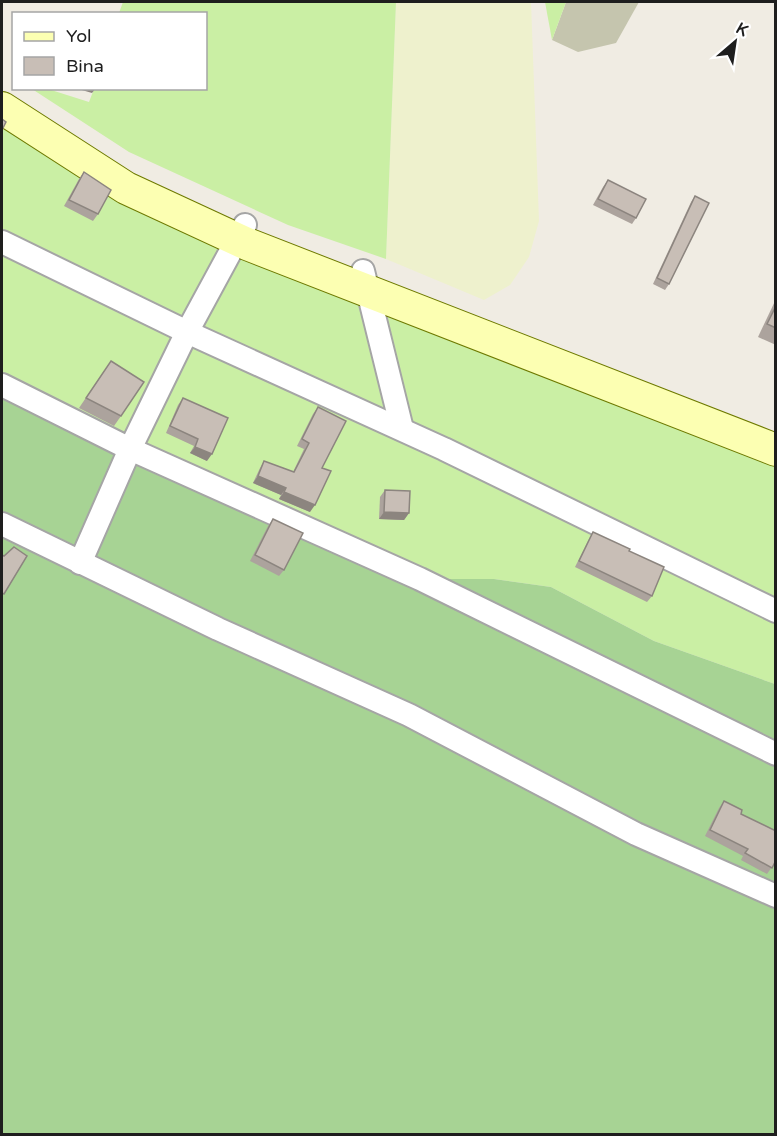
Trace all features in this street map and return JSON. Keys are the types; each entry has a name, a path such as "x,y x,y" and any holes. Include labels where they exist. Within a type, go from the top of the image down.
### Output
{"main road":[{"path":"2,91 140,177 241,232"},
{"path":"2,108 126,188 365,281 776,450"},
{"path":"365,281 776,431"}],"street":[{"path":"80,563 130,449 241,232"},
{"path":"2,242 188,332 402,429 776,611"},
{"path":"365,281 402,429"},
{"path":"2,385 130,449 420,579 776,754"},
{"path":"2,524 218,629 409,715 636,834 776,896"}],"shaded area":[{"path":"396,2 531,2 539,221 529,257 510,285 484,300 386,259"},
{"path":"566,2 639,2 616,43 578,52 552,40"}],"green space":[{"path":"123,2 396,2 386,259 288,225 129,152 34,90 51,90 89,102 94,90 207,90 207,12 119,12"},
{"path":"545,2 566,2 552,40"},
{"path":"2,117 107,186 775,461 775,684 654,641 551,587 494,579 420,579 2,385"},
{"path":"2,385 420,579 494,579 551,587 654,641 775,684 775,1134 2,1134"}],"building":[{"path":"84,172 111,190 98,214 69,200"},
{"path":"608,180 646,199 636,218 598,199"},
{"path":"695,196 709,203 669,284 657,278"},
{"path":"776,306 776,328 767,324"},
{"path":"111,361 144,382 121,416 86,398"},
{"path":"183,398 228,418 212,454 195,447 198,439 170,426"},
{"path":"318,407 346,421 322,468 331,471 315,505 284,492 286,488 258,476 264,461 294,472 309,443 302,439"},
{"path":"385,490 410,491 409,513 384,512"},
{"path":"273,519 303,533 284,570 255,555"},
{"path":"593,532 664,567 652,596 579,561"},
{"path":"14,547 27,556 4,594 2,593 2,555 4,556"},
{"path":"724,801 742,810 741,814 776,831 776,860 772,868 745,853 748,849 710,830"}]}
